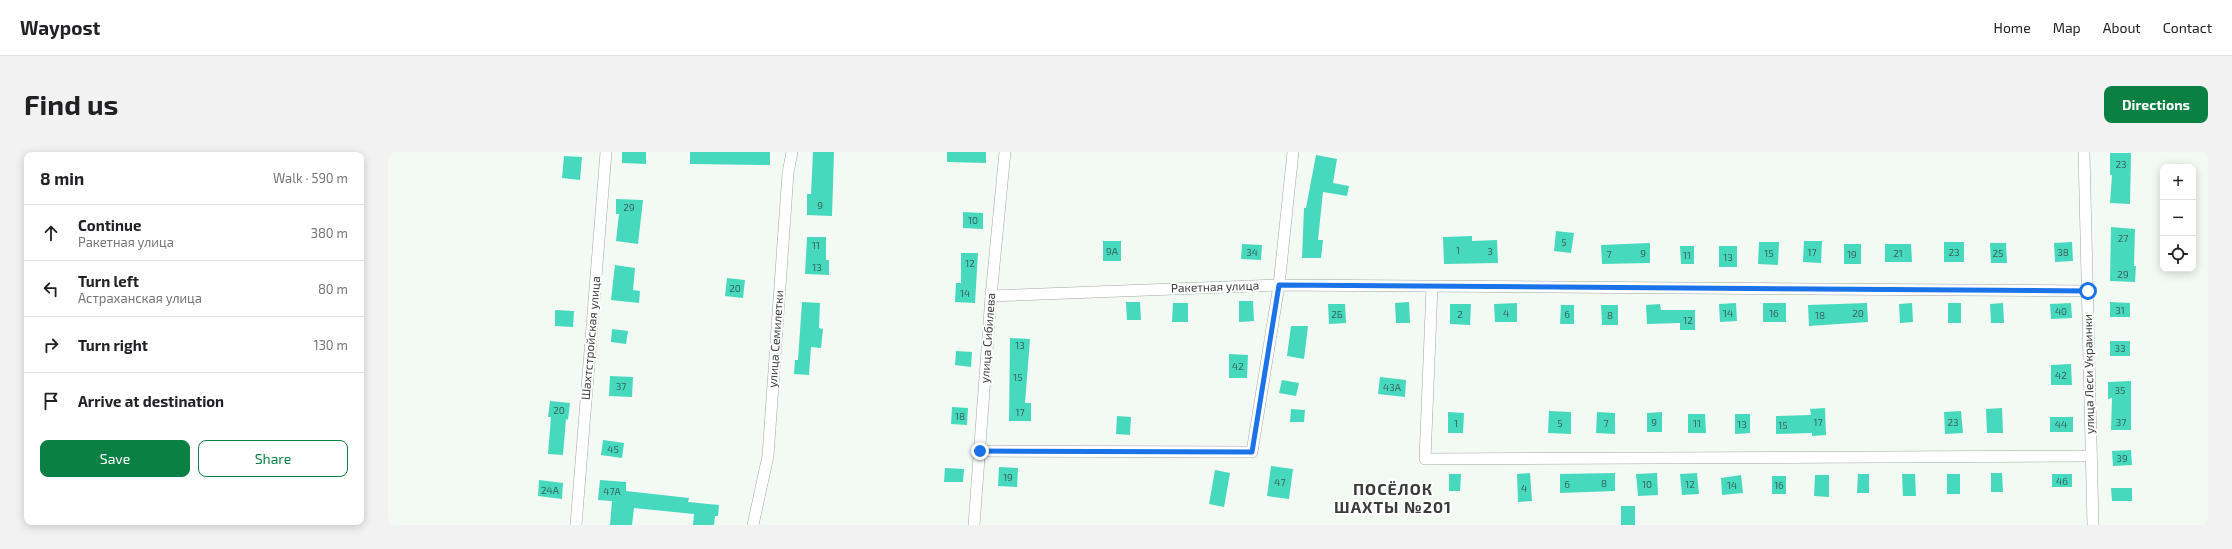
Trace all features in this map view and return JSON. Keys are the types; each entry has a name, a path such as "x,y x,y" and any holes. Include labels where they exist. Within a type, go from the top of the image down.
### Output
{"street":[{"name":"Шахтстройская улица","path":"576,525 606,152"},
{"name":"улица Семилетки","path":"753,525 768,456 788,173 792,152"},
{"name":"улица Сибилева","path":"974,525 991,296 1005,152"},
{"path":"980,451 1252,452 1279,285 1293,152"},
{"name":"улица Леси Украинки","path":"2084,152 2093,525"},
{"name":"Ракетная улица","path":"991,296 1279,285 2088,291"},
{"path":"1432,287 1425,459 2091,456"}],"building":[{"path":"622,152 646,152 646,164 622,163"},
{"path":"690,152 770,152 770,165 690,164"},
{"path":"813,152 834,152 832,216 807,215 807,194 811,194"},
{"path":"947,152 986,152 986,163 947,162"},
{"path":"2110,153 2131,153 2130,204 2110,203 2112,175 2110,175"},
{"path":"1316,155 1337,159 1333,183 1349,186 1347,196 1323,192 1318,240 1323,240 1321,258 1302,258 1304,208 1306,208"},
{"path":"564,156 582,157 580,180 562,178"},
{"path":"616,199 643,200 638,244 616,241 619,214 616,214"},
{"path":"963,212 983,213 983,229 963,228"},
{"path":"2111,227 2135,229 2135,282 2110,281"},
{"path":"1556,231 1574,233 1571,253 1554,251"},
{"path":"1472,236 1472,241 1497,240 1498,263 1444,264 1443,237"},
{"path":"807,237 826,237 826,260 829,260 829,275 805,274"},
{"path":"1103,241 1121,241 1121,261 1103,261"},
{"path":"1804,241 1822,241 1821,263 1803,262"},
{"path":"1759,242 1779,242 1778,265 1758,264"},
{"path":"1944,242 1964,242 1964,262 1944,262"},
{"path":"2072,242 2073,261 2055,262 2054,243"},
{"path":"1650,243 1650,263 1602,264 1601,245"},
{"path":"1990,243 2006,243 2007,263 1991,263"},
{"path":"1242,244 1262,245 1261,260 1241,259"},
{"path":"1844,244 1861,244 1861,264 1844,264"},
{"path":"1885,244 1911,244 1912,262 1885,262"},
{"path":"1680,246 1694,246 1694,264 1681,264"},
{"path":"1719,246 1737,246 1737,267 1719,267"},
{"path":"961,253 978,253 975,303 955,302 956,283 961,283"},
{"path":"615,265 635,268 633,290 640,291 639,303 611,300"},
{"path":"727,278 745,280 743,298 725,296"},
{"path":"1239,301 1253,301 1254,321 1239,322"},
{"path":"802,302 820,303 819,328 823,329 821,348 811,347 809,375 794,374 795,360 798,360"},
{"path":"1126,302 1140,302 1141,320 1127,320"},
{"path":"1409,302 1410,323 1396,323 1395,303"},
{"path":"2110,302 2130,303 2130,317 2110,317"},
{"path":"1173,303 1188,303 1188,322 1172,322"},
{"path":"1517,303 1517,322 1495,322 1494,304"},
{"path":"1736,303 1737,321 1720,322 1719,304"},
{"path":"1763,303 1786,303 1786,322 1763,322"},
{"path":"1867,303 1868,322 1809,326 1808,305"},
{"path":"1912,303 1913,322 1900,323 1899,304"},
{"path":"1948,303 1961,303 1961,323 1948,323"},
{"path":"2003,303 2004,323 1991,323 1990,304"},
{"path":"2071,303 2072,318 2051,319 2050,304"},
{"path":"1328,304 1345,304 1346,323 1329,324"},
{"path":"1450,304 1471,304 1470,325 1450,324"},
{"path":"1660,304 1661,310 1695,310 1695,330 1680,330 1680,323 1647,324 1646,305"},
{"path":"1561,305 1574,305 1574,324 1560,324"},
{"path":"1601,305 1618,305 1618,325 1602,325"},
{"path":"555,310 574,311 573,327 555,326"},
{"path":"1291,326 1308,326 1304,359 1287,356"},
{"path":"612,329 628,331 626,344 611,342"},
{"path":"1010,338 1030,339 1025,403 1031,403 1031,421 1009,421"},
{"path":"2110,341 2130,341 2130,356 2110,356"},
{"path":"956,351 972,352 971,367 955,365"},
{"path":"1229,354 1248,355 1247,378 1229,378"},
{"path":"2071,364 2072,385 2051,385 2051,365"},
{"path":"610,376 633,377 632,397 609,396"},
{"path":"1380,377 1406,380 1405,397 1378,394"},
{"path":"1282,380 1299,383 1296,396 1279,393"},
{"path":"2131,381 2131,430 2111,430 2112,398 2108,399 2108,382"},
{"path":"550,401 570,403 568,420 566,419 563,455 548,454 551,417 548,417"},
{"path":"952,407 968,408 967,425 951,424"},
{"path":"1825,408 1826,435 1812,436 1812,433 1776,434 1776,416 1811,415 1810,409"},
{"path":"2002,408 2003,433 1987,433 1986,409"},
{"path":"1291,409 1305,410 1304,422 1290,422"},
{"path":"1549,411 1571,412 1571,434 1548,433"},
{"path":"1961,411 1963,433 1945,434 1944,412"},
{"path":"1448,412 1464,413 1463,433 1448,433"},
{"path":"1597,412 1615,413 1615,434 1596,433"},
{"path":"1662,412 1662,432 1647,432 1647,413"},
{"path":"1688,414 1705,414 1706,433 1688,433"},
{"path":"1735,414 1750,414 1750,433 1735,434"},
{"path":"1117,416 1131,417 1130,435 1116,434"},
{"path":"2050,417 2073,417 2073,432 2050,432"},
{"path":"603,440 624,443 622,458 601,455"},
{"path":"2131,450 2132,465 2113,466 2112,451"},
{"path":"1271,466 1293,469 1289,499 1267,496"},
{"path":"999,467 1018,468 1017,487 998,486"},
{"path":"945,468 964,469 963,482 944,482"},
{"path":"1215,470 1230,473 1224,507 1209,504"},
{"path":"1530,473 1532,501 1518,502 1517,474"},
{"path":"1615,473 1615,491 1560,493 1560,474"},
{"path":"1657,473 1658,495 1638,496 1636,474"},
{"path":"1697,473 1699,494 1682,495 1680,474"},
{"path":"1991,473 2002,473 2003,492 1991,492"},
{"path":"1449,474 1461,474 1460,491 1449,491"},
{"path":"1858,474 1869,474 1869,493 1857,493"},
{"path":"1902,474 1915,474 1916,496 1903,496"},
{"path":"1947,474 1960,474 1960,494 1947,494"},
{"path":"2052,474 2072,474 2072,487 2052,487"},
{"path":"1741,475 1743,493 1722,495 1721,478"},
{"path":"1815,475 1829,475 1829,497 1814,496"},
{"path":"1772,476 1786,476 1786,494 1772,494"},
{"path":"539,480 563,483 562,499 538,496"},
{"path":"600,480 626,482 626,491 689,498 688,502 719,505 718,516 715,516 714,525 693,525 694,514 634,508 632,525 610,525 612,501 598,500"},
{"path":"2111,488 2132,488 2132,501 2112,501"},
{"path":"1621,506 1635,506 1635,525 1621,525"}],"district":[{"name":"ПОСЁЛОК ШАХТЫ №201","path":"1393,498"}],"route":[{"path":"980,451 1252,452 1279,285 2088,291"}]}
